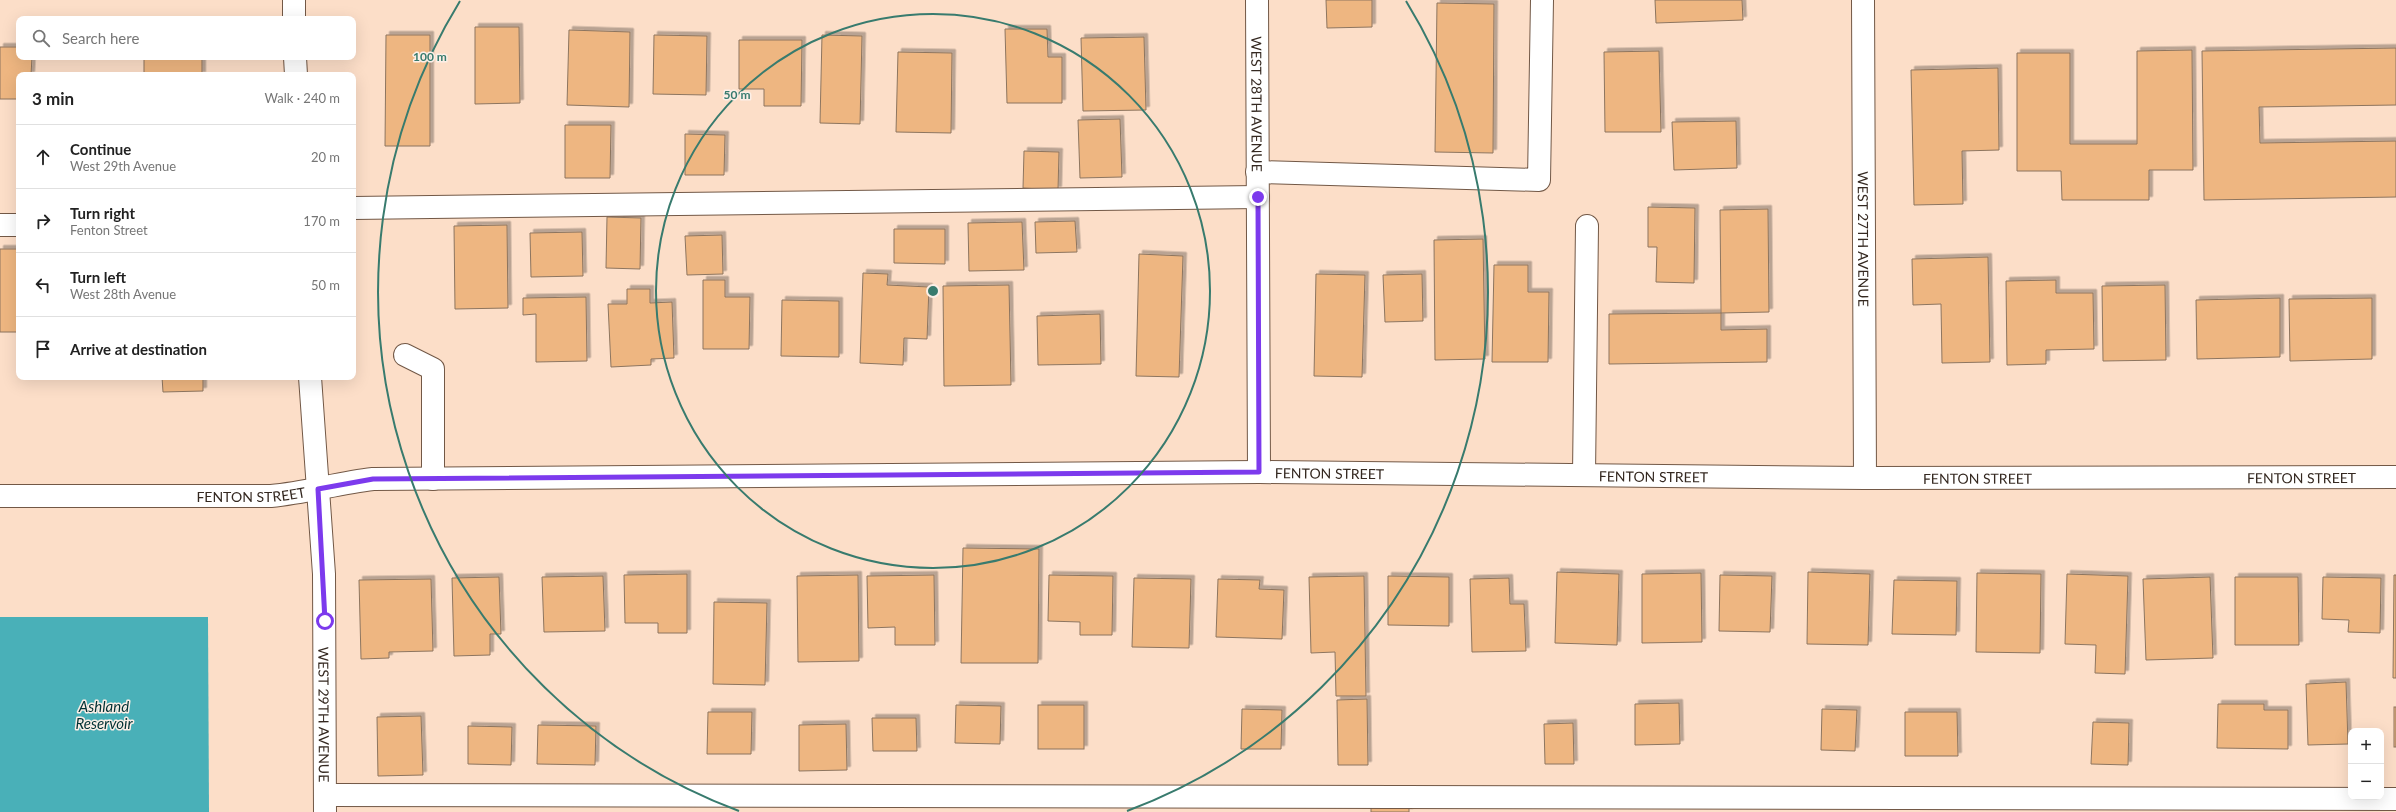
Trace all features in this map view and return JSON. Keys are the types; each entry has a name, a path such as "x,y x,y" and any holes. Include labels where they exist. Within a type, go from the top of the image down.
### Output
{"street":[{"path":"294,0 294,16"},
{"name":"WEST 28TH AVENUE","path":"1257,0 1259,472"},
{"path":"1257,172 1539,180 1542,0"},
{"name":"WEST 27TH AVENUE","path":"1863,0 1865,478"},
{"path":"295,60 296,72"},
{"path":"356,208 1258,197"},
{"path":"0,225 16,225"},
{"path":"1584,475 1587,226"},
{"path":"405,355 433,369 433,479"},
{"name":"WEST 29TH AVENUE","path":"310,380 325,621 325,804"},
{"name":"FENTON STREET","path":"0,496 271,496 373,479 1259,472 1865,478 2396,477"},
{"path":"325,804 2396,799"}],"water":[{"name":"Ashland Reservoir","path":"0,617 208,617 209,812 0,812"}],"building":[{"path":"1326,0 1372,0 1372,27 1327,28"},
{"path":"1655,0 1742,0 1743,20 1656,23"},
{"path":"1437,3 1494,4 1493,153 1435,152"},
{"path":"475,27 519,27 520,103 475,104"},
{"path":"1005,29 1047,29 1048,57 1062,57 1062,103 1007,103"},
{"path":"569,30 630,32 629,107 567,105"},
{"path":"386,35 430,35 430,146 385,146"},
{"path":"654,35 707,36 706,95 653,94"},
{"path":"822,35 862,36 860,124 820,123"},
{"path":"1144,37 1146,110 1083,111 1081,38"},
{"path":"739,40 802,40 801,106 764,106 764,89 739,89"},
{"path":"0,47 16,47 16,60 32,60 31,72 16,72 16,99 0,99"},
{"path":"2396,48 2396,105 2259,107 2260,143 2396,141 2396,197 2204,200 2202,51"},
{"path":"2192,50 2193,170 2149,170 2149,200 2062,200 2061,171 2017,171 2017,53 2070,53 2070,144 2137,144 2137,51"},
{"path":"1659,51 1661,132 1605,132 1604,52"},
{"path":"898,52 952,53 951,133 896,132"},
{"path":"144,60 202,60 202,72 144,72"},
{"path":"1998,68 1999,150 1962,151 1963,204 1914,205 1911,70"},
{"path":"1120,119 1122,177 1080,178 1078,120"},
{"path":"1736,121 1737,168 1674,170 1672,122"},
{"path":"565,125 611,125 610,178 565,178"},
{"path":"685,134 725,135 724,175 685,175"},
{"path":"1024,151 1059,152 1058,190 1023,188"},
{"path":"1648,207 1695,208 1694,283 1656,282 1657,247 1648,247"},
{"path":"1768,209 1769,312 1721,313 1720,210"},
{"path":"607,217 641,218 640,269 606,268"},
{"path":"1075,221 1077,252 1036,253 1035,222"},
{"path":"1022,222 1024,270 969,271 968,223"},
{"path":"507,225 508,308 455,309 454,226"},
{"path":"894,229 945,229 945,264 894,263"},
{"path":"582,232 583,276 531,277 530,233"},
{"path":"722,235 723,274 687,275 685,236"},
{"path":"1483,239 1485,359 1435,360 1434,240"},
{"path":"0,249 16,249 16,332 0,332"},
{"path":"1139,254 1183,256 1179,377 1136,376"},
{"path":"1988,257 1990,362 1942,363 1941,304 1913,305 1912,259"},
{"path":"1494,265 1528,265 1528,292 1549,292 1548,362 1492,362"},
{"path":"863,273 888,274 887,285 929,287 927,339 904,338 903,365 860,363"},
{"path":"1316,274 1365,275 1362,377 1314,376"},
{"path":"1422,274 1423,321 1385,322 1383,275"},
{"path":"703,280 725,280 725,297 750,297 749,349 703,349"},
{"path":"2056,280 2056,293 2093,293 2094,349 2046,350 2046,364 2007,365 2006,281"},
{"path":"1009,285 1011,385 944,386 943,286"},
{"path":"2165,285 2166,360 2103,361 2102,286"},
{"path":"627,289 650,289 650,303 672,302 674,358 651,359 651,365 611,367 608,304 627,304"},
{"path":"586,297 587,361 536,362 536,314 523,315 523,298"},
{"path":"2280,298 2280,357 2197,359 2196,300"},
{"path":"2372,298 2372,359 2290,361 2289,299"},
{"path":"782,300 839,301 839,357 781,356"},
{"path":"1721,313 1721,330 1767,329 1767,362 1609,364 1609,314"},
{"path":"1100,314 1101,364 1038,365 1037,316"},
{"path":"162,380 203,380 203,391 163,392"},
{"path":"963,548 1039,549 1038,663 961,663"},
{"path":"1557,572 1619,574 1617,645 1555,643"},
{"path":"1808,572 1870,574 1868,645 1807,644"},
{"path":"1701,573 1702,642 1642,643 1642,574"},
{"path":"1977,573 2041,574 2040,653 1976,652"},
{"path":"687,574 687,633 658,633 658,623 625,623 624,575"},
{"path":"2067,574 2128,576 2125,674 2095,673 2096,645 2065,644"},
{"path":"858,575 859,661 798,662 797,576"},
{"path":"934,575 935,645 895,645 895,627 868,628 867,576"},
{"path":"1049,575 1113,576 1112,635 1080,635 1080,622 1048,621"},
{"path":"1720,575 1772,576 1770,632 1719,631"},
{"path":"2394,575 2396,575 2396,678 2393,678"},
{"path":"603,576 605,631 544,632 542,577"},
{"path":"1364,576 1366,696 1336,696 1335,652 1311,653 1309,577"},
{"path":"1388,576 1449,577 1449,626 1388,625"},
{"path":"499,577 501,634 490,634 490,655 454,656 452,578"},
{"path":"2210,577 2213,658 2146,660 2143,579"},
{"path":"2235,577 2298,577 2299,645 2235,645"},
{"path":"2323,577 2381,578 2380,633 2348,632 2349,620 2322,619"},
{"path":"1134,578 1191,579 1189,648 1132,647"},
{"path":"1509,578 1510,604 1524,604 1526,651 1472,652 1470,579"},
{"path":"431,579 433,651 389,652 389,658 361,659 359,580"},
{"path":"1218,579 1260,580 1259,589 1284,590 1282,639 1216,637"},
{"path":"1894,580 1957,581 1956,635 1892,634"},
{"path":"714,602 767,603 765,685 713,684"},
{"path":"2346,682 2348,744 2308,745 2306,684"},
{"path":"1367,699 1368,765 1338,765 1337,700"},
{"path":"1679,703 1680,744 1635,745 1635,704"},
{"path":"2218,704 2264,704 2264,710 2288,710 2288,749 2217,748"},
{"path":"956,705 1001,706 1000,744 955,743"},
{"path":"1038,705 1084,705 1084,749 1038,749"},
{"path":"2394,707 2396,707 2396,747 2394,747"},
{"path":"1242,709 1282,710 1281,749 1241,749"},
{"path":"1822,709 1857,710 1855,751 1821,750"},
{"path":"708,712 752,712 751,754 707,754"},
{"path":"1905,712 1957,712 1958,756 1905,756"},
{"path":"421,716 423,775 378,776 377,717"},
{"path":"872,718 916,718 917,751 873,751"},
{"path":"2093,722 2129,723 2128,765 2091,764"},
{"path":"1573,723 1574,764 1545,764 1544,724"},
{"path":"846,724 847,770 799,771 799,725"},
{"path":"538,725 596,726 595,765 537,764"},
{"path":"468,726 512,727 511,765 468,764"},
{"path":"1371,806 1409,806 1409,812 1371,812"}],"route":[{"path":"325,621 324,574 318,489 348,482 373,479 1259,472 1258,197"}]}
